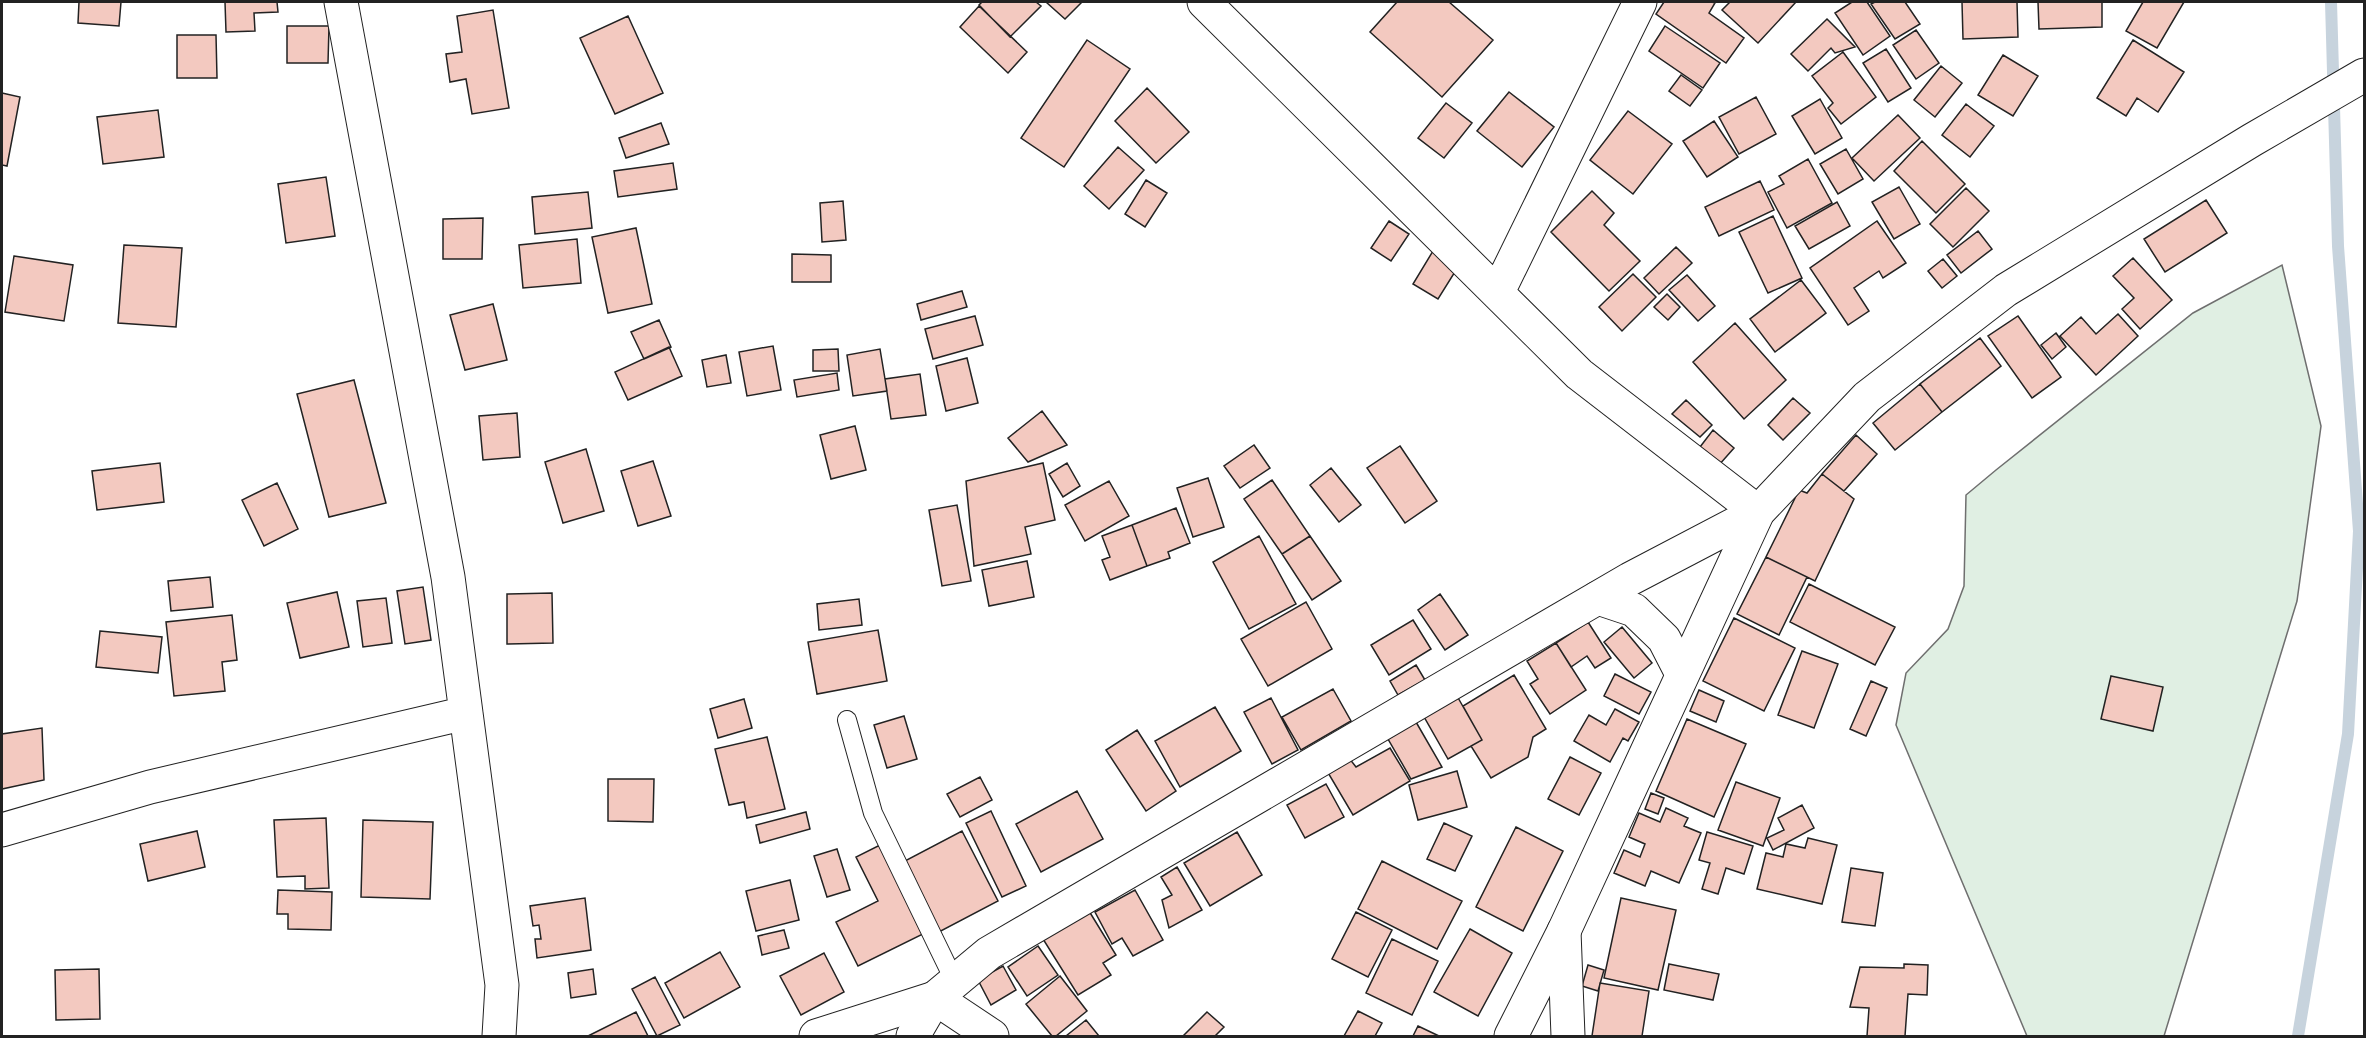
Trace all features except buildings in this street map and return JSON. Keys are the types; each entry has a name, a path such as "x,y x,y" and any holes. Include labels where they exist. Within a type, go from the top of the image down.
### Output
{"street":[{"path":"342,2 448,577 502,985 499,1036"},
{"path":"1204,2 1579,374 1758,512"},
{"path":"1498,292 1640,2"},
{"path":"913,1036 945,990 989,953 1598,598 1758,512 1867,397 2006,290 2252,140 2364,75"},
{"path":"1511,1036 1564,931 1758,512"},
{"path":"1598,598 1634,610 1664,639 1682,674"},
{"path":"2,830 150,787 466,713"},
{"path":"1564,931 1568,1036"},
{"path":"816,1036 945,990"},
{"path":"945,990 992,1036"}],"lane":[{"path":"847,720 873,813 945,990"}],"green space":[{"path":"2282,265 2321,426 2297,601 2164,1036 2027,1036 1896,725 1906,673 1948,629 1964,586 1966,495 2193,313"}],"waterway":[{"path":"2298,1036 2348,734 2359,531 2338,246 2331,2"}]}
